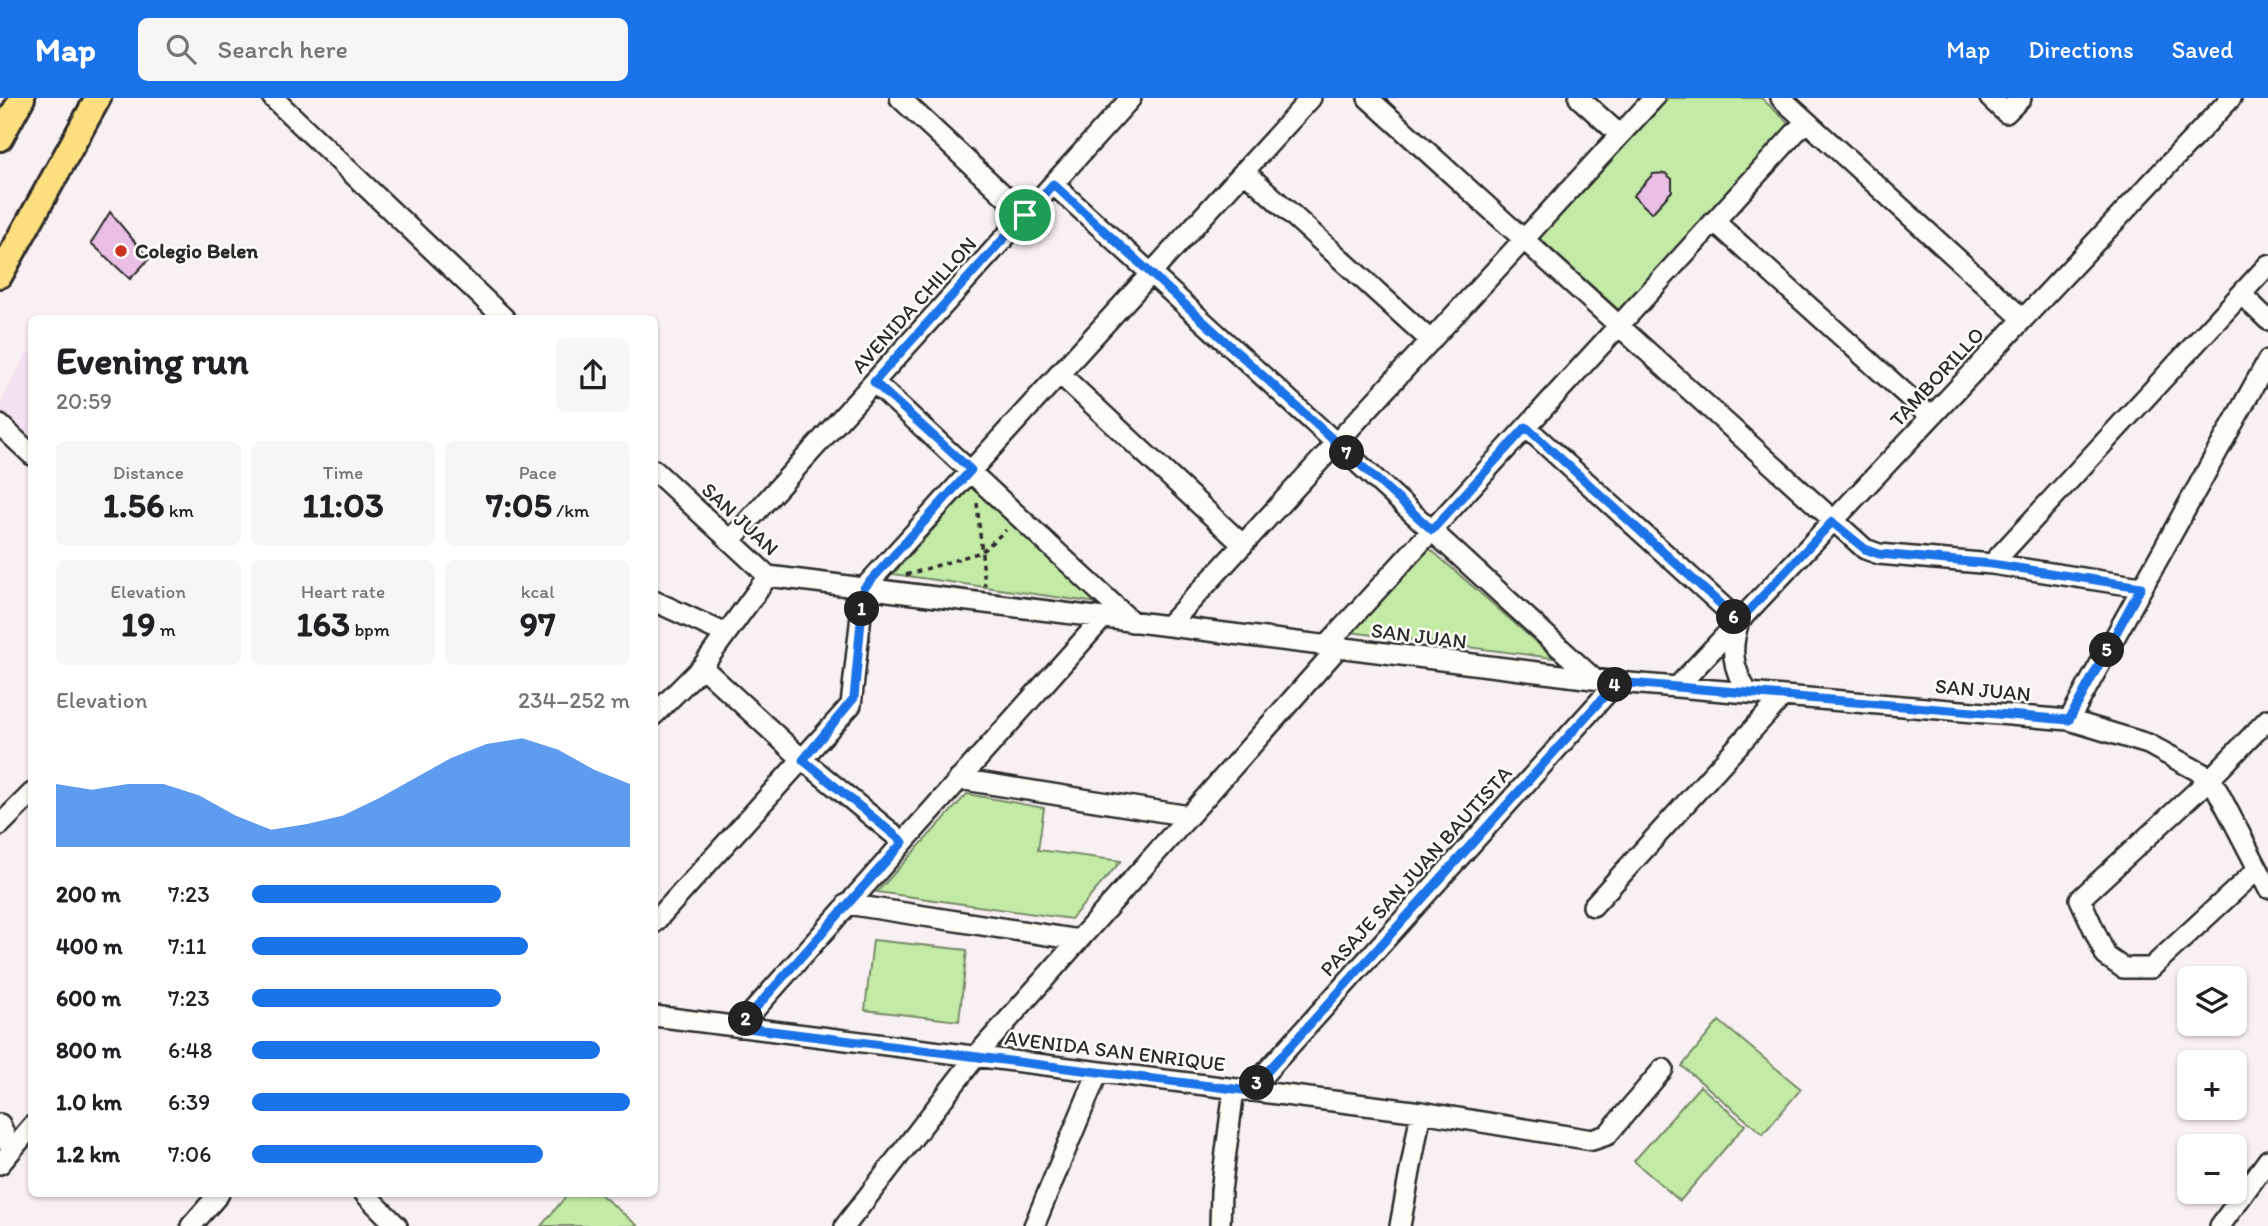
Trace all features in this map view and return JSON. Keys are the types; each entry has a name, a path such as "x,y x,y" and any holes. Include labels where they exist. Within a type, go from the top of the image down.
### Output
{"main road":[{"path":"0,138 22,98"},
{"path":"0,275 98,98"}],"street":[{"path":"273,98 501,315"},
{"path":"900,98 1025,215"},
{"name":"AVENIDA CHILLON","path":"730,541 1131,98"},
{"path":"658,918 803,760 854,698 864,588 1311,98"},
{"path":"1368,98 1832,522 1865,549 1879,554 1992,564 2141,587"},
{"path":"1579,98 1620,135"},
{"path":"1168,626 1654,98"},
{"path":"1781,98 2023,319"},
{"path":"1990,98 2006,113 2021,98"},
{"name":"TAMBORILLO","path":"1676,687 2231,98"},
{"path":"845,1226 976,1056 1189,816 1432,530 1806,121"},
{"path":"1244,171 1431,341"},
{"path":"1053,184 1594,679"},
{"path":"1714,221 1930,417"},
{"path":"1992,564 2268,265"},
{"path":"2241,294 2268,320"},
{"path":"2069,720 2268,360"},
{"path":"1059,373 1243,545"},
{"path":"874,382 1132,622"},
{"path":"0,425 28,451"},
{"path":"1526,427 1739,621 1732,641 1732,657 1737,676 1748,693"},
{"name":"SAN JUAN","path":"658,474 768,576 1617,682 2069,720 2148,744 2211,779"},
{"path":"658,711 702,667 768,576"},
{"path":"658,603 726,634"},
{"path":"739,1027 1103,618"},
{"path":"702,667 803,760 903,842"},
{"name":"PASAJE SAN JUAN BAUTISTA","path":"1242,1090 1617,682"},
{"path":"1593,906 1783,696"},
{"path":"2258,869 2151,968 2123,968 2106,956 2080,900 2211,779 2268,719"},
{"path":"959,779 1189,816"},
{"path":"2211,779 2268,888"},
{"path":"0,825 28,797"},
{"path":"848,904 1079,940"},
{"name":"AVENIDA SAN ENRIQUE","path":"658,1017 1421,1112 1592,1140 1607,1135 1663,1069"},
{"path":"1034,1226 1098,1072"},
{"path":"1220,1226 1221,1191 1242,1090"},
{"path":"1400,1226 1421,1112"},
{"path":"0,1124 6,1157"},
{"path":"6,1157 28,1131"},
{"path":"2220,1226 2268,1160"},
{"path":"196,1224 217,1197"},
{"path":"368,1197 397,1226"}],"path":[{"path":"971,470 976,491 986,604"},
{"path":"903,576 981,552 1021,518"}],"shaded area":[{"path":"27,352 28,442 0,417 0,404"}],"green space":[{"path":"1668,98 1761,98 1791,125 1620,311 1539,238"},
{"path":"972,486 1098,603 893,574"},
{"path":"1429,548 1554,658 1350,632"},
{"path":"967,794 1044,808 1038,850 1121,861 1071,919 877,892"},
{"path":"873,940 967,950 959,1021 865,1010"},
{"path":"1719,1021 1801,1089 1763,1134 1682,1066"},
{"path":"1700,1086 1745,1125 1680,1201 1634,1161"},
{"path":"565,1197 604,1197 638,1226 541,1226"}],"building":[{"path":"1665,173 1672,179 1672,191 1652,213 1633,196 1653,174"},
{"name":"Colegio Belen","path":"110,212 149,259 130,279 91,243"}],"place":[{"name":"Colegio Belen","path":"121,251"}],"route":[{"path":"1053,184 1432,530 1526,427 1739,621 1832,522 1865,549 1879,554 1992,564 2141,587 2069,720 1617,682 1250,1091 739,1027 903,842 803,760 851,705 854,698 864,588 971,470 874,382 1025,215 1053,184"}]}
